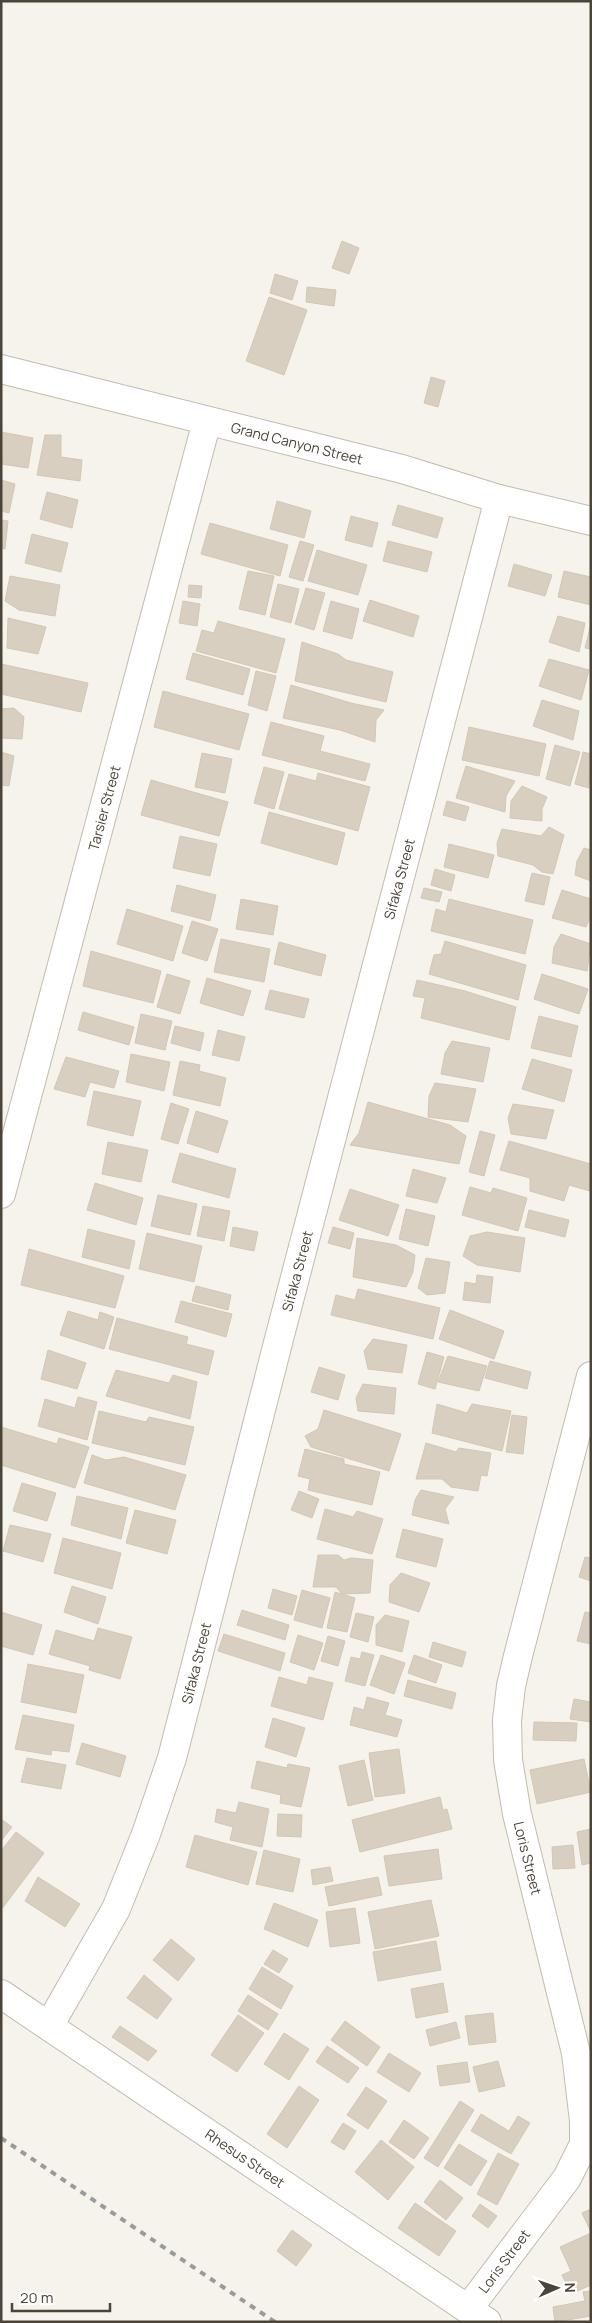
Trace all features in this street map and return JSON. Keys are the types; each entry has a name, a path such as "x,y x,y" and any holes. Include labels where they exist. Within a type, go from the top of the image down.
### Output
{"street":[{"name":"Grand Canyon Street","path":"1,369 402,469 499,499 591,521"},
{"name":"Tarsier Street","path":"1,1194 207,421"},
{"name":"Sifaka Street","path":"49,2026 116,1909 146,1834 172,1758 280,1335 499,499"},
{"name":"Loris Street","path":"478,2315 567,2178 587,2143 576,2053 517,1814 508,1760 507,1720 511,1686 520,1647 591,1376"},
{"name":"Rhesus Street","path":"1,1994 478,2315"}],"building":[{"path":"342,241 359,248 349,274 332,268"},
{"path":"275,274 298,281 292,300 270,293"},
{"path":"307,287 336,290 334,306 306,302"},
{"path":"269,297 307,310 284,375 246,361"},
{"path":"431,377 445,381 438,407 424,403"},
{"path":"1,432 33,438 28,468 1,464"},
{"path":"45,435 61,435 61,457 82,460 80,481 37,475"},
{"path":"1,480 15,484 9,513 1,511"},
{"path":"47,492 78,500 72,528 40,519"},
{"path":"277,501 311,511 304,538 270,529"},
{"path":"398,505 443,518 437,538 392,525"},
{"path":"351,516 378,523 372,547 345,540"},
{"path":"1,520 8,521 5,549 1,548"},
{"path":"210,523 288,545 280,576 201,554"},
{"path":"32,534 68,543 61,572 25,563"},
{"path":"300,541 314,545 303,581 289,577"},
{"path":"388,541 432,552 427,572 383,561"},
{"path":"317,550 367,565 358,595 308,581"},
{"path":"514,564 552,575 545,596 508,586"},
{"path":"248,571 274,576 265,615 239,609"},
{"path":"564,571 591,577 591,605 558,597"},
{"path":"10,576 60,585 55,616 19,610 5,601"},
{"path":"278,584 299,589 291,623 270,617"},
{"path":"189,585 202,586 201,598 188,597"},
{"path":"306,588 325,593 314,630 295,624"},
{"path":"370,600 419,616 413,637 363,621"},
{"path":"183,601 200,604 197,626 179,623"},
{"path":"331,601 359,609 352,639 323,631"},
{"path":"558,616 585,623 579,652 549,642"},
{"path":"8,618 46,627 38,654 7,648"},
{"path":"218,621 285,639 276,673 196,651 202,630 214,633"},
{"path":"591,624 591,649 585,648"},
{"path":"302,642 338,654 346,660 393,672 386,702 295,681"},
{"path":"193,653 250,669 243,695 186,679"},
{"path":"549,659 589,670 581,700 539,686"},
{"path":"1,664 88,683 81,712 1,694"},
{"path":"256,671 276,676 267,711 248,705"},
{"path":"291,685 351,703 384,710 376,720 375,742 340,730 283,718"},
{"path":"163,691 249,714 239,750 154,727"},
{"path":"542,700 579,711 573,740 533,726"},
{"path":"14,708 24,717 22,739 1,738 1,709"},
{"path":"271,722 324,736 320,751 370,764 365,781 262,755"},
{"path":"469,727 546,744 539,776 462,760"},
{"path":"555,745 580,752 570,786 546,779"},
{"path":"1,752 14,756 9,786 1,785"},
{"path":"583,752 591,754 589,788 575,784"},
{"path":"202,753 232,759 225,793 195,787"},
{"path":"466,766 515,781 506,796 505,812 456,798"},
{"path":"264,767 284,772 274,809 254,803"},
{"path":"318,773 370,787 358,831 279,809 289,774 316,781"},
{"path":"151,780 228,802 219,836 141,815"},
{"path":"522,786 547,797 542,809 542,821 510,818 511,801"},
{"path":"447,801 469,807 465,821 443,815"},
{"path":"269,812 345,833 337,865 261,843"},
{"path":"549,827 564,835 553,874 542,872 533,865 498,856 497,843 502,829 541,836"},
{"path":"180,836 217,844 210,876 173,868"},
{"path":"449,844 494,855 488,878 444,867"},
{"path":"584,848 591,850 591,881 575,875 577,861"},
{"path":"435,869 455,875 451,891 431,885"},
{"path":"532,873 550,877 544,905 525,901"},
{"path":"177,885 216,895 210,921 171,911"},
{"path":"424,888 442,892 439,902 421,898"},
{"path":"562,890 591,899 591,916 586,927 552,918"},
{"path":"241,899 278,906 273,935 236,929"},
{"path":"449,899 533,920 525,954 431,931 436,909 446,912"},
{"path":"127,909 183,926 173,961 117,944"},
{"path":"192,921 218,929 207,961 182,953"},
{"path":"561,934 591,944 587,971 552,963 554,947"},
{"path":"221,939 270,949 264,982 214,972"},
{"path":"445,941 526,965 518,1000 429,974 434,955 441,954"},
{"path":"279,942 326,955 321,976 274,964"},
{"path":"91,951 161,971 153,1003 83,986"},
{"path":"167,974 190,981 180,1014 157,1007"},
{"path":"542,974 588,989 579,1014 534,999"},
{"path":"207,978 251,991 243,1016 200,1003"},
{"path":"417,980 465,991 516,1007 509,1040 421,1018 425,998 413,996"},
{"path":"270,990 309,999 304,1018 265,1009"},
{"path":"83,1012 134,1027 129,1045 78,1030"},
{"path":"141,1014 172,1021 165,1050 135,1043"},
{"path":"539,1016 578,1026 571,1057 531,1048"},
{"path":"175,1026 204,1033 200,1051 171,1043"},
{"path":"218,1030 245,1037 239,1061 212,1055"},
{"path":"452,1041 490,1048 483,1082 441,1074 445,1053"},
{"path":"131,1054 170,1062 164,1091 126,1082"},
{"path":"66,1057 119,1071 114,1088 90,1082 85,1097 54,1089"},
{"path":"532,1059 572,1070 564,1102 522,1089"},
{"path":"180,1061 200,1065 199,1071 226,1078 220,1106 173,1095"},
{"path":"435,1083 476,1089 468,1122 428,1117 429,1096"},
{"path":"94,1091 141,1101 133,1136 87,1125"},
{"path":"368,1102 450,1125 466,1136 459,1164 350,1145 359,1133"},
{"path":"171,1103 189,1109 178,1144 161,1139"},
{"path":"513,1104 554,1110 546,1139 511,1134 508,1118"},
{"path":"196,1111 228,1121 218,1153 187,1143"},
{"path":"480,1131 495,1135 484,1176 469,1172"},
{"path":"509,1141 591,1164 590,1191 569,1185 564,1201 530,1191 530,1178 500,1170"},
{"path":"108,1142 148,1150 141,1182 102,1174"},
{"path":"180,1153 236,1169 229,1198 172,1182"},
{"path":"413,1169 446,1178 437,1203 406,1196"},
{"path":"95,1183 143,1198 136,1225 87,1210"},
{"path":"470,1187 491,1193 493,1188 527,1198 518,1231 462,1215"},
{"path":"350,1189 399,1205 388,1236 339,1220"},
{"path":"158,1195 197,1204 190,1235 151,1226"},
{"path":"203,1206 230,1211 224,1241 197,1236"},
{"path":"406,1209 435,1216 428,1246 399,1239"},
{"path":"529,1210 569,1220 565,1237 525,1227"},
{"path":"233,1227 258,1232 254,1251 230,1246"},
{"path":"333,1227 354,1233 350,1249 328,1243"},
{"path":"88,1229 135,1241 129,1269 82,1257"},
{"path":"487,1232 525,1238 520,1272 477,1265 463,1256 470,1236"},
{"path":"147,1233 202,1246 194,1282 139,1269"},
{"path":"357,1238 396,1245 415,1255 413,1272 406,1287 353,1277"},
{"path":"29,1249 124,1276 115,1308 21,1285"},
{"path":"426,1258 450,1262 445,1293 427,1295 418,1288"},
{"path":"477,1275 493,1277 490,1303 463,1300 465,1282 476,1284"},
{"path":"196,1286 231,1295 228,1310 192,1301"},
{"path":"358,1289 440,1308 433,1339 331,1315 336,1295 355,1300"},
{"path":"181,1301 232,1314 226,1337 175,1322"},
{"path":"450,1310 504,1331 494,1359 439,1339"},
{"path":"68,1311 98,1320 100,1312 114,1317 104,1349 60,1335"},
{"path":"117,1318 188,1337 186,1344 214,1351 208,1375 109,1349"},
{"path":"373,1339 407,1345 402,1373 368,1369 364,1351"},
{"path":"48,1350 86,1363 77,1389 41,1379"},
{"path":"427,1352 444,1357 435,1389 418,1384"},
{"path":"448,1356 487,1366 479,1391 438,1382"},
{"path":"490,1361 531,1372 527,1389 485,1378"},
{"path":"319,1367 345,1375 338,1400 311,1392"},
{"path":"116,1370 169,1383 173,1375 197,1382 190,1419 106,1396"},
{"path":"363,1384 396,1388 394,1414 358,1411 356,1398"},
{"path":"78,1397 97,1402 87,1440 38,1426 45,1399 75,1408"},
{"path":"437,1404 467,1413 472,1404 511,1411 502,1451 432,1433"},
{"path":"324,1410 401,1434 389,1471 311,1447 305,1436 318,1429"},
{"path":"99,1411 146,1422 149,1417 194,1427 185,1465 92,1443"},
{"path":"512,1415 527,1417 523,1454 506,1452"},
{"path":"1,1427 57,1444 59,1438 89,1447 75,1488 1,1465"},
{"path":"426,1443 456,1452 459,1448 491,1453 487,1476 481,1475 478,1491 451,1487 442,1479 416,1479"},
{"path":"305,1449 344,1459 344,1464 380,1472 372,1505 308,1490 310,1479 298,1476"},
{"path":"92,1455 106,1460 124,1457 186,1475 175,1510 84,1483"},
{"path":"22,1483 56,1493 47,1521 13,1511"},
{"path":"421,1490 454,1497 445,1509 449,1524 412,1515 415,1500"},
{"path":"299,1491 319,1499 312,1518 291,1510"},
{"path":"77,1496 128,1508 121,1539 71,1525"},
{"path":"325,1509 353,1517 357,1511 383,1519 372,1554 317,1539"},
{"path":"135,1510 176,1520 167,1554 126,1543"},
{"path":"10,1525 51,1534 43,1562 3,1551"},
{"path":"403,1529 443,1539 436,1567 396,1557"},
{"path":"63,1538 121,1553 112,1589 54,1573"},
{"path":"318,1555 338,1555 344,1560 351,1558 373,1560 370,1593 342,1594 336,1587 313,1587"},
{"path":"585,1557 591,1558 591,1581 579,1577"},
{"path":"401,1573 430,1583 419,1612 389,1602 390,1585"},
{"path":"72,1586 106,1597 98,1624 64,1612"},
{"path":"273,1589 297,1596 292,1615 268,1608"},
{"path":"302,1590 330,1598 322,1628 294,1620"},
{"path":"335,1592 355,1598 347,1632 327,1628"},
{"path":"242,1610 289,1625 285,1640 237,1625"},
{"path":"1,1612 42,1625 33,1655 1,1646"},
{"path":"585,1612 591,1613 591,1644 577,1641"},
{"path":"356,1613 374,1617 368,1642 350,1637"},
{"path":"385,1615 409,1621 402,1652 376,1645 376,1625"},
{"path":"98,1628 132,1637 120,1679 89,1670 90,1666 49,1654 56,1630 94,1641"},
{"path":"224,1634 285,1653 280,1671 218,1651"},
{"path":"298,1635 323,1643 314,1670 290,1662"},
{"path":"328,1636 345,1641 338,1666 321,1661"},
{"path":"433,1642 466,1652 462,1667 429,1657"},
{"path":"362,1652 374,1655 365,1686 345,1681 351,1657 360,1659"},
{"path":"381,1655 405,1663 394,1694 370,1685"},
{"path":"414,1655 442,1665 436,1683 408,1673"},
{"path":"28,1664 84,1675 76,1713 21,1702"},
{"path":"279,1677 307,1685 309,1677 333,1683 323,1720 271,1706"},
{"path":"408,1680 456,1693 452,1709 404,1696"},
{"path":"367,1697 389,1703 385,1715 402,1720 397,1737 350,1725 354,1707 364,1710"},
{"path":"574,1699 591,1702 591,1722 570,1719"},
{"path":"23,1715 74,1725 69,1752 52,1750 51,1755 15,1749"},
{"path":"273,1718 305,1728 296,1757 265,1747"},
{"path":"534,1722 577,1723 576,1741 533,1740"},
{"path":"82,1743 126,1756 120,1777 76,1764"},
{"path":"399,1749 405,1793 375,1797 369,1753"},
{"path":"27,1758 66,1765 61,1789 21,1782"},
{"path":"584,1759 591,1792 537,1804 530,1770"},
{"path":"364,1760 373,1800 348,1806 339,1766"},
{"path":"257,1761 287,1768 288,1764 310,1768 301,1807 280,1803 281,1795 251,1788"},
{"path":"440,1797 443,1810 447,1809 452,1829 360,1852 352,1820"},
{"path":"239,1802 269,1809 262,1847 230,1840 233,1827 215,1822 217,1809 236,1813"},
{"path":"278,1814 302,1815 301,1837 277,1836"},
{"path":"1,1819 12,1827 1,1841"},
{"path":"591,1829 591,1863 582,1865 577,1832"},
{"path":"16,1832 44,1853 1,1910 1,1851"},
{"path":"195,1835 257,1852 248,1885 186,1867"},
{"path":"573,1845 575,1868 553,1869 552,1847"},
{"path":"438,1849 442,1879 389,1886 384,1856"},
{"path":"264,1850 300,1859 293,1892 256,1884"},
{"path":"330,1867 333,1881 313,1885 311,1870"},
{"path":"38,1877 80,1904 65,1927 25,1901"},
{"path":"378,1877 382,1895 329,1906 325,1887"},
{"path":"431,1900 439,1936 375,1949 368,1912"},
{"path":"274,1903 318,1920 308,1947 264,1929"},
{"path":"355,1908 360,1943 330,1947 326,1912"},
{"path":"171,1939 195,1959 178,1981 153,1960"},
{"path":"436,1941 441,1970 378,1981 373,1952"},
{"path":"273,1950 288,1959 279,1973 264,1964"},
{"path":"262,1967 293,1986 281,2009 249,1989"},
{"path":"144,1975 172,1999 157,2019 127,1998"},
{"path":"443,1983 448,2012 416,2018 411,1989"},
{"path":"248,1995 278,2014 268,2030 238,2011"},
{"path":"493,2013 496,2042 469,2045 465,2016"},
{"path":"238,2015 264,2033 237,2072 211,2055"},
{"path":"345,2021 380,2047 367,2066 331,2040"},
{"path":"456,2022 460,2038 430,2046 426,2030"},
{"path":"120,2026 157,2051 148,2061 112,2037"},
{"path":"284,2033 309,2049 289,2080 264,2064"},
{"path":"327,2046 359,2068 348,2083 316,2062"},
{"path":"389,2053 421,2073 409,2092 377,2072"},
{"path":"498,2061 505,2086 479,2092 473,2067"},
{"path":"467,2062 470,2082 440,2086 437,2066"},
{"path":"299,2086 319,2100 287,2148 267,2134"},
{"path":"366,2087 387,2101 368,2129 347,2115"},
{"path":"460,2101 474,2110 438,2167 424,2158"},
{"path":"481,2114 509,2131 518,2116 530,2123 511,2154 471,2131"},
{"path":"404,2120 429,2138 414,2159 389,2142"},
{"path":"343,2123 356,2131 344,2150 331,2142"},
{"path":"381,2140 414,2167 388,2200 355,2172"},
{"path":"459,2144 487,2161 471,2186 444,2168"},
{"path":"498,2153 519,2164 497,2205 477,2194"},
{"path":"440,2180 463,2198 446,2220 424,2202"},
{"path":"415,2203 456,2231 439,2256 398,2228"},
{"path":"480,2204 497,2216 488,2228 472,2216"},
{"path":"591,2209 591,2232 582,2213"},
{"path":"292,2230 312,2245 296,2266 277,2251"},
{"path":"591,2233 591,2285 571,2294 562,2275 571,2271 560,2247"},
{"path":"591,2291 591,2316 555,2322 553,2307 585,2301 583,2292"}],"railway":[{"path":"1,2138 275,2322"}]}
